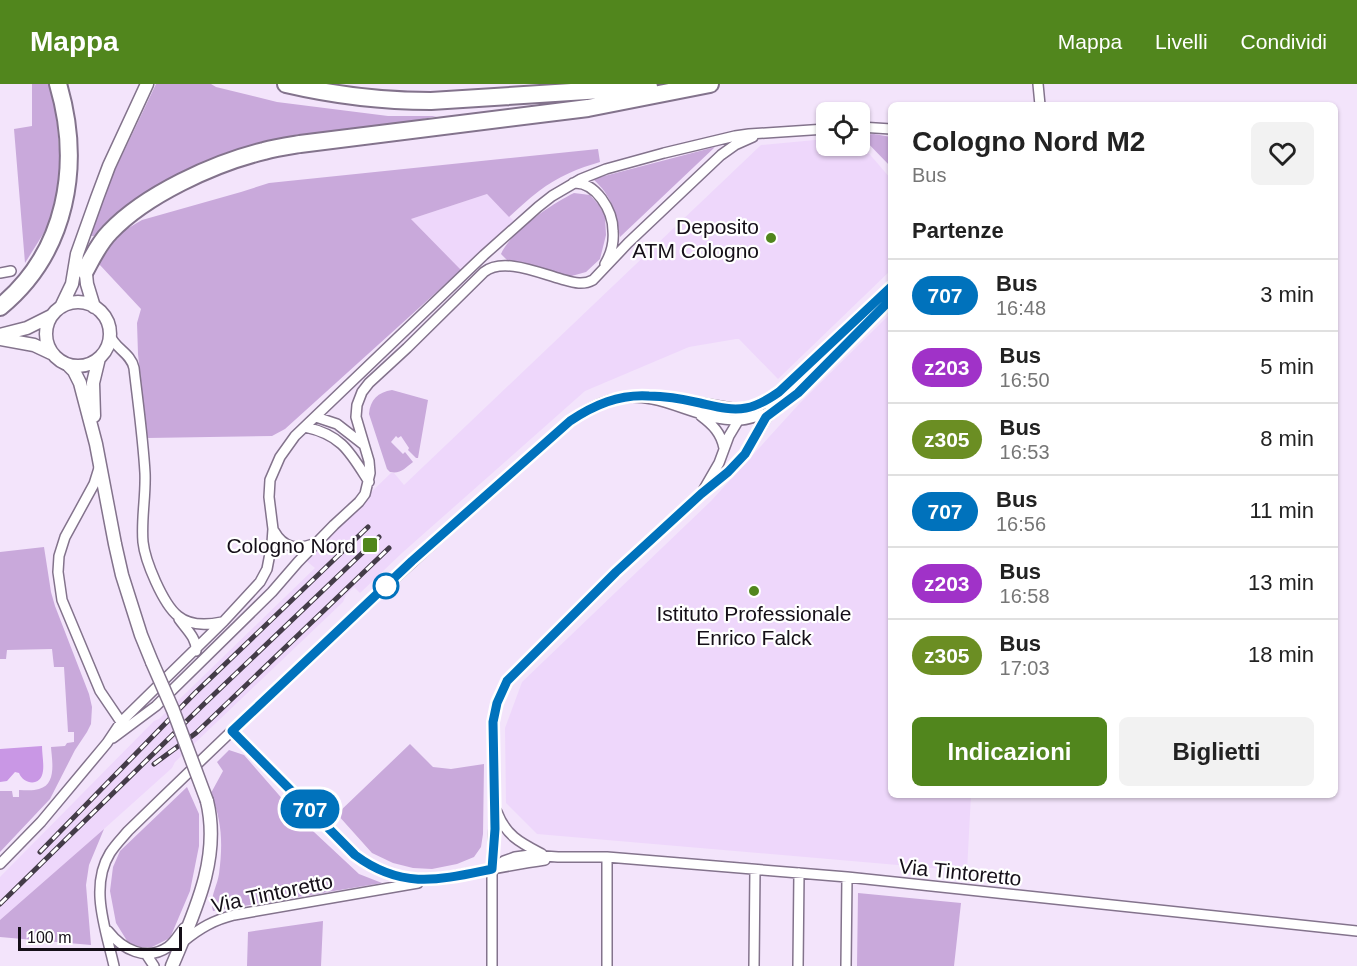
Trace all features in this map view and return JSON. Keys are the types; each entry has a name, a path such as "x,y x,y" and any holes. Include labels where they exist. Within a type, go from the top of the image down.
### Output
{"highway":[{"path":"0,307 18,290 41,261 57,227 64,201 68,173 67,132 57,84"},
{"path":"286,84 332,93 409,101 691,84"},
{"path":"85,271 108,234 121,222 168,190 232,160 300,144 588,108 710,84"}],"street":[{"path":"51,353 46,343 46,326 72,284 77,254 94,204 147,84"},
{"path":"1038,84 1040,102"},
{"path":"870,128 888,129"},
{"path":"0,864 41,822 107,743 121,722 224,621 250,594 263,576 272,550 273,529 268,493 272,473 285,448 484,255 538,207 573,183 606,170 663,153 735,136 816,130"},
{"path":"107,743 156,706 272,592 316,543 359,502 369,482 370,464 357,423 356,411 364,389 486,270 496,266 510,265 585,284 593,280 628,243 721,155 735,144 765,133"},
{"path":"573,183 584,184 597,194 607,207 613,223 610,254 593,280"},
{"path":"84,236 87,288 94,307"},
{"path":"0,273 11,272"},
{"path":"701,494 719,463 729,436 741,418 752,407 779,392 888,290"},
{"path":"0,337 27,328 68,303 85,303 100,311 106,318 113,342 132,360 145,472 144,548 158,585 193,637 196,646 195,668"},
{"path":"492,966 492,869 495,839 493,722 497,703 507,681 616,572 728,472 745,454 766,417 798,393 888,303"},
{"path":"0,337 39,346 60,362 68,365 84,366 99,358 107,347 110,335"},
{"path":"96,444 93,382 99,358"},
{"path":"68,365 80,382 96,444 122,575 141,635 173,710 207,801 212,830 209,862 202,890 172,966"},
{"path":"114,966 100,903 100,891 102,871 110,852 121,838 412,561 570,421 601,403 647,395 728,408 752,407"},
{"path":"620,398 649,399 723,419 757,417 772,411"},
{"path":"728,408 736,412 751,429 752,441"},
{"path":"697,413 716,429 724,449"},
{"path":"316,417 337,424 364,445"},
{"path":"305,427 325,432 335,438 351,454 369,482"},
{"path":"100,463 94,484 65,537 59,556 58,572 62,600 100,691 121,722"},
{"path":"273,529 281,542 292,547 316,543"},
{"path":"177,615 187,621 201,624 215,624 224,621"},
{"path":"121,722 132,723"},
{"name":"Via Tintoretto","path":"232,731 363,861 399,877 420,880 445,878"},
{"name":"Via Tintoretto","path":"495,809 502,825 514,837 525,846 547,857"},
{"name":"Via Tintoretto","path":"492,869 504,861 530,855 607,857 847,877 1357,932"},
{"name":"Via Tintoretto","path":"182,942 207,924 234,915 558,857"},
{"path":"607,857 607,966"},
{"path":"754,966 755,870"},
{"path":"798,966 799,873"},
{"path":"846,966 847,877"},
{"path":"105,927 124,947 146,954 167,947 191,919"},
{"path":"146,954 154,966"}],"shaded area":[{"path":"32,84 54,84 61,176 55,215 25,263 14,129 32,126"},
{"path":"156,84 211,84 277,102 388,116 437,116 387,127 265,142 225,153 174,177 132,202 114,215 94,236 91,236 107,187"},
{"path":"870,134 888,136 888,164 870,145"},
{"path":"816,140 816,156 870,155 888,176 888,273 778,379 739,339 736,339 689,347 585,391 360,593 354,587 343,602 175,762 172,768 0,920 0,877 154,721 159,719 315,568 304,559 305,556 391,473 394,473 404,485 761,145"},
{"path":"715,147 620,237 612,205 605,192 593,179"},
{"path":"598,149 600,162 553,181 509,217 487,194 411,219 461,270 285,429 272,436 147,438 138,354 137,323 141,309 99,264 112,244 125,230 142,220 269,183"},
{"path":"574,193 590,195 605,216 606,235 600,259 586,272 568,277 508,261 501,254 506,245 523,227"},
{"path":"487,194 514,221 461,270 411,219"},
{"name":"Istituto Professionale Enrico Falck","path":"888,316 888,798 971,798 967,871 537,834 506,803 505,728 522,682 711,501 800,403"},
{"path":"392,390 428,400 418,458 408,450 401,436 398,438 396,436 391,442 403,454 405,452 413,462 397,472 390,472 387,469 369,414 376,398"},
{"path":"44,547 55,606 89,694 92,707 91,724 50,799 0,852 0,791 12,791 13,797 19,797 19,790 34,790 45,786 49,782 52,771 51,747 65,746 67,743 74,742 74,732 68,732 64,667 54,667 52,649 7,650 6,659 0,659 0,552"},
{"path":"410,744 433,767 451,769 484,764 483,834 481,847 474,857 457,864 432,869 413,868 393,863 372,853 337,814"},
{"path":"42,746 43,768 39,780 28,782 15,772 7,781 0,782 0,749"},
{"path":"229,750 244,755 299,818 359,874 382,883 213,911 212,902 219,874 221,842 219,823 211,793 223,771 217,762"},
{"path":"187,787 199,814 199,846 190,891 170,938 152,947 129,944 116,923 110,891 113,867 120,851"},
{"path":"104,829 89,865 86,885 91,945 0,937 0,920"},
{"path":"858,893 961,903 954,966 857,966"},
{"path":"323,921 321,966 247,966 248,932"}],"railway":[{"path":"40,852 195,693 368,527"},
{"path":"0,904 379,537"},
{"path":"154,764 196,733 389,548"}],"bus line":[{"name":"707","path":"888,290 779,392 758,405 735,409 647,395 620,398 586,410 570,421 412,561 232,731 355,855 370,865 399,877 420,880 492,869 495,829 493,722 497,703 507,681 616,572 728,472 745,454 766,417 798,393 888,302"}],"place":[{"name":"Deposito ATM Cologno","path":"771,238"},
{"name":"Cologno Nord","path":"370,545"},
{"name":"Istituto Professionale Enrico Falck","path":"754,591"}]}
